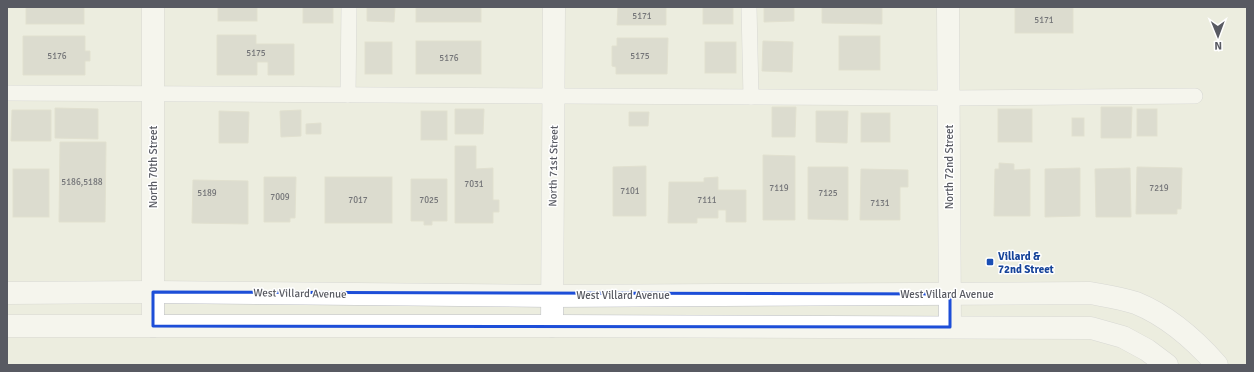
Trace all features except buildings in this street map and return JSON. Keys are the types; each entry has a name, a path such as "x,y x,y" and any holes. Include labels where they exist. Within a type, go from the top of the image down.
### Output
{"street":[{"name":"North 70th Street","path":"153,7 153,326"},
{"name":"North 71st Street","path":"552,326 554,7"},
{"name":"North 72nd Street","path":"948,7 950,327"},
{"name":"West Villard Avenue","path":"7,293 153,292 551,296 1090,293 1112,297 1136,304 1158,315 1171,323 1200,346 1217,365"},
{"path":"7,326 1091,328 1123,337 1147,350 1167,365"}],"lane":[{"path":"348,95 349,7"},
{"path":"749,7 751,97"},
{"path":"7,93 948,98 1196,96"}],"highlighted area":[{"path":"153,292 950,294 950,327 153,326"}],"place":[{"name":"Villard & 72nd Street","path":"990,262"}]}
